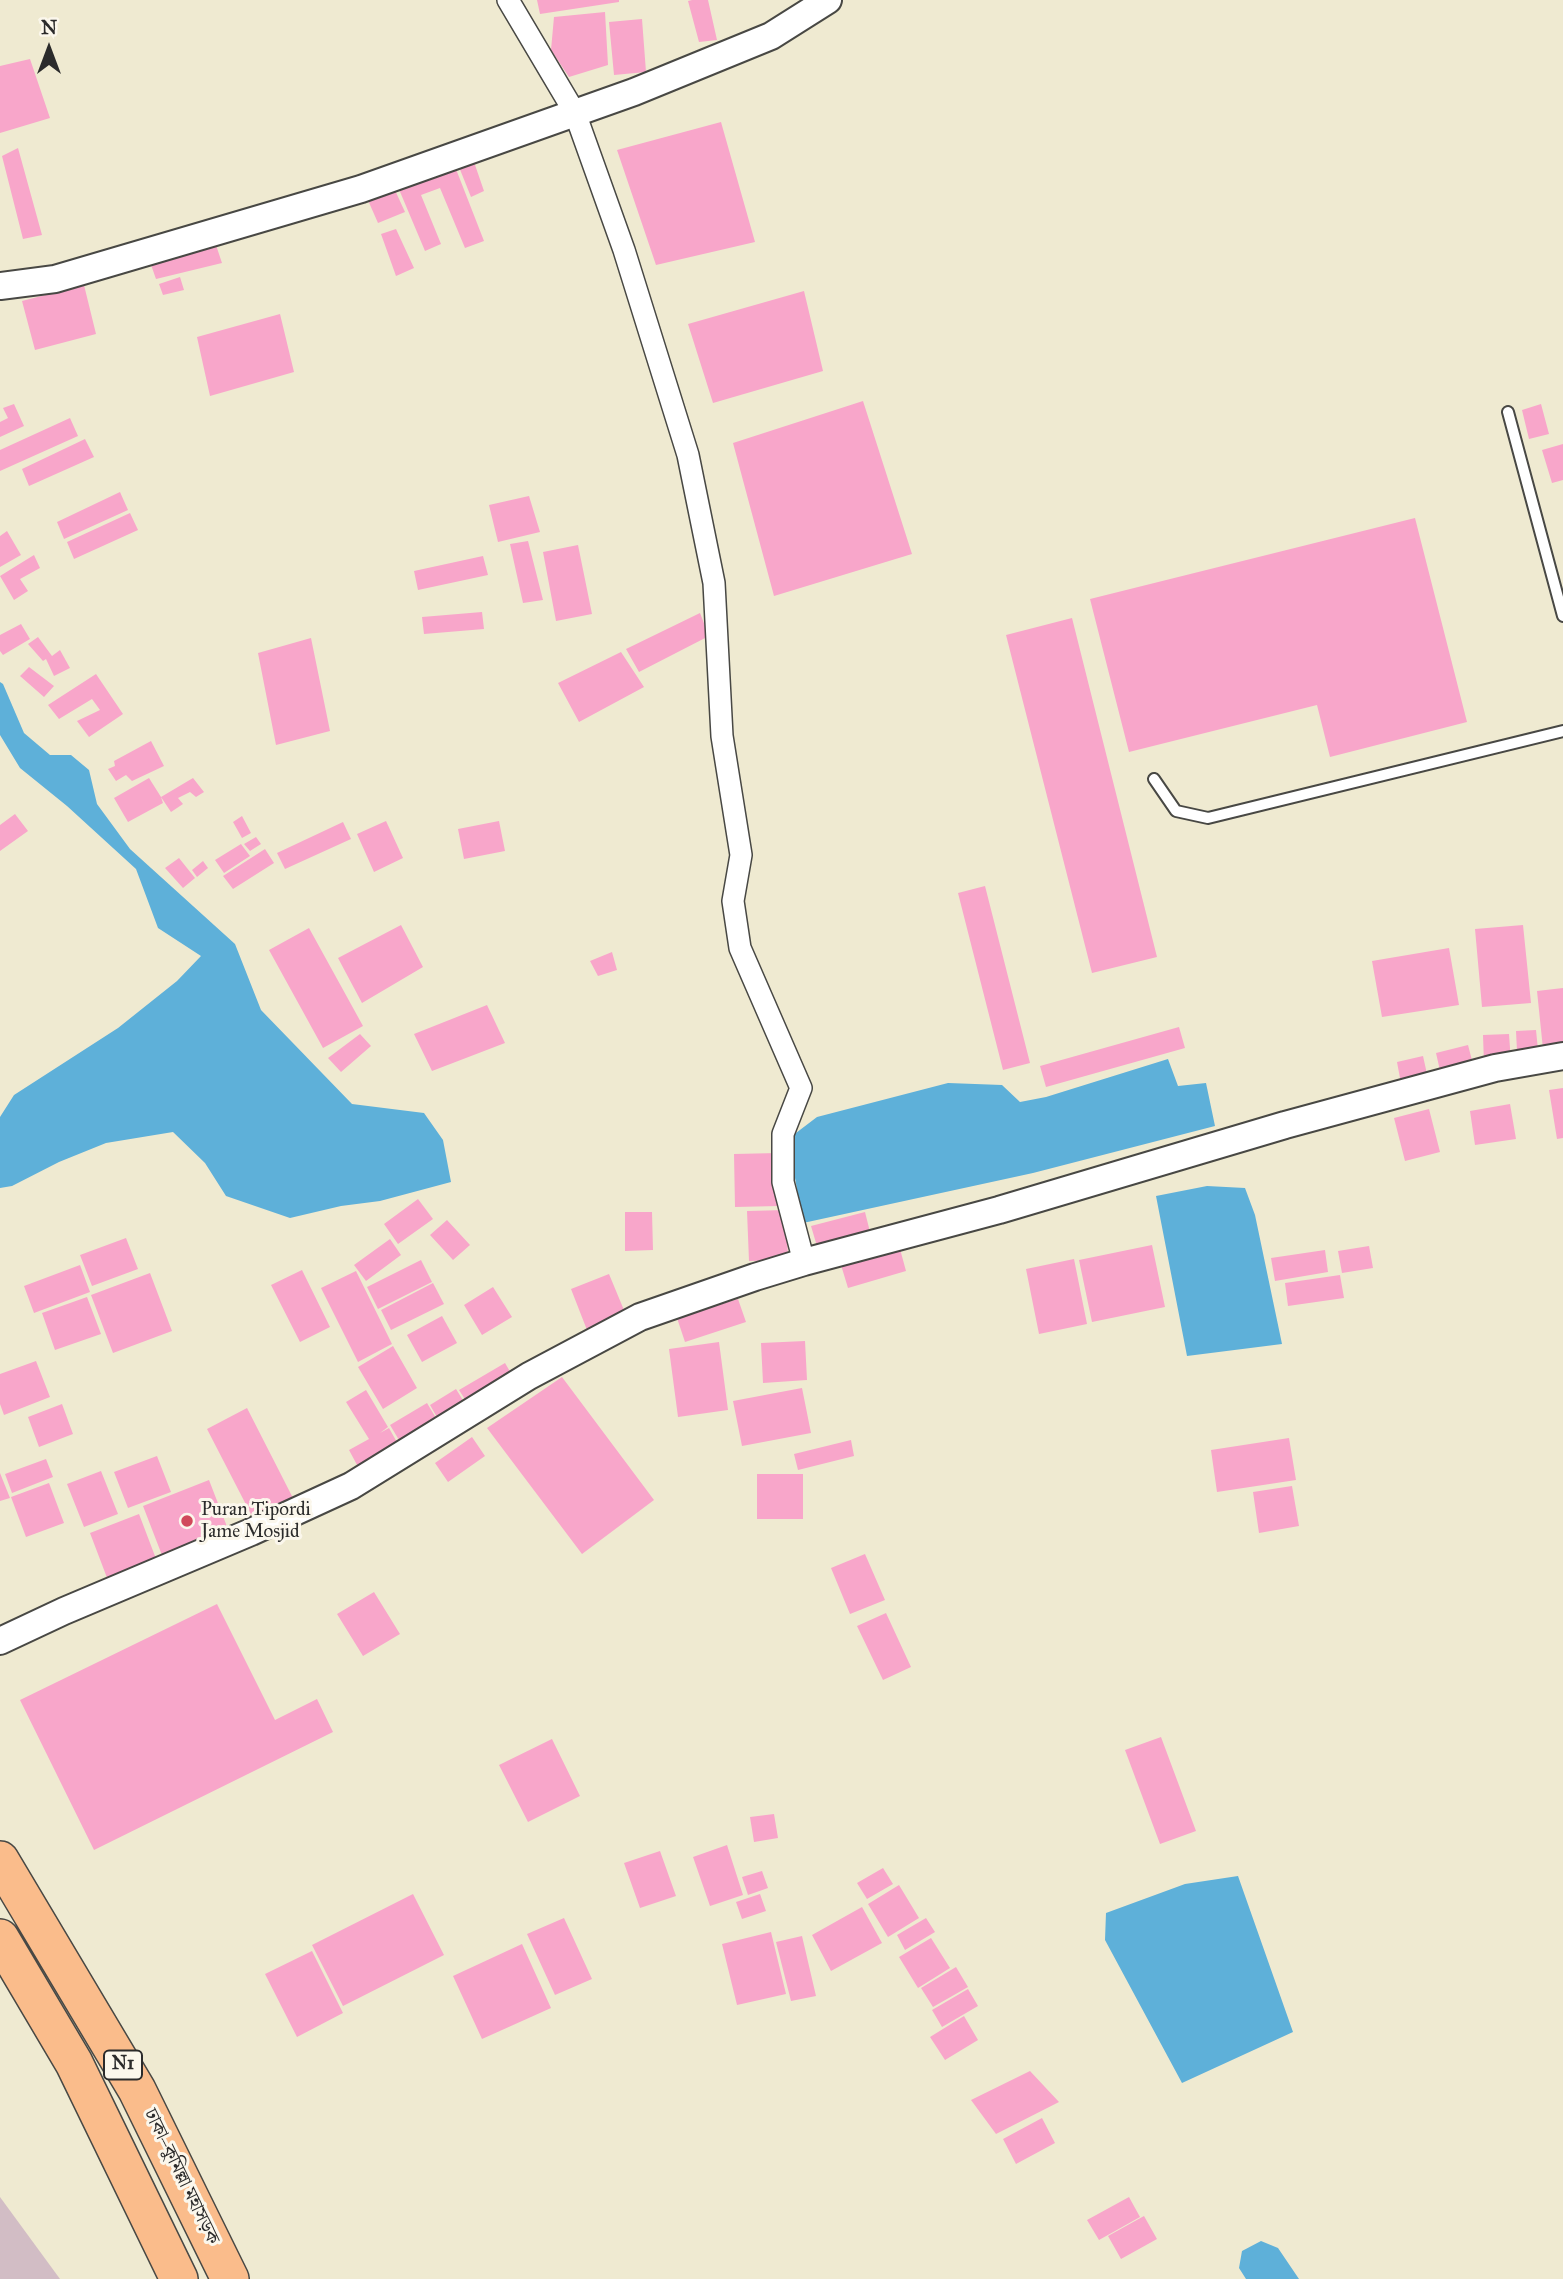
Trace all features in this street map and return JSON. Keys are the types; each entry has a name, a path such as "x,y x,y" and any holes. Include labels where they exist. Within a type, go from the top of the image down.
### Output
{"highway":[{"name":"ঢাকা–কুমিল্লা মহাসড়ক","path":"0,1860 137,2090 230,2279"},
{"name":"N1","path":"0,1938 74,2063 178,2279"}],"street":[{"path":"508,0 575,113 624,250 688,455 714,583 722,736 741,855 733,901 740,948 801,1088 783,1135 783,1182 804,1262"},
{"path":"0,286 55,279 361,190 634,92 771,36 828,0"},
{"path":"0,1641 351,1486 529,1376 640,1317 755,1276 999,1210 1285,1125 1495,1068 1563,1056"}],"lane":[{"path":"1508,412 1563,616"},
{"path":"1154,779 1176,811 1208,818 1563,731"}],"shaded area":[{"path":"0,2197 60,2279 0,2279"}],"water":[{"path":"0,682 24,733 50,755 71,755 89,770 97,804 130,849 235,944 261,1010 352,1104 424,1113 443,1140 451,1182 380,1201 341,1206 290,1218 226,1196 205,1163 173,1132 106,1143 59,1162 12,1186 0,1188 0,1117 14,1095 118,1028 177,981 201,956 158,928 136,869 67,806 20,768 0,735"},
{"path":"1168,1059 1178,1086 1206,1083 1215,1126 1033,1173 803,1223 795,1178 792,1136 817,1117 948,1083 1002,1085 1020,1102 1046,1097"},
{"path":"1207,1186 1245,1188 1255,1215 1282,1344 1187,1356 1156,1196"},
{"path":"1238,1876 1293,2032 1182,2083 1105,1940 1106,1913 1185,1884"},
{"path":"1261,2241 1278,2248 1299,2279 1246,2279 1239,2268 1242,2251"}],"building":[{"path":"537,0 619,0 619,2 540,14"},
{"path":"708,0 717,40 699,42 688,1"},
{"path":"605,12 608,65 569,77 551,50 554,17"},
{"path":"642,19 646,72 614,75 609,22"},
{"path":"30,59 50,118 0,133 0,66"},
{"path":"721,122 755,242 656,265 617,150"},
{"path":"18,148 42,235 23,239 2,156"},
{"path":"474,162 484,191 471,197 459,167"},
{"path":"454,164 484,241 465,248 440,188 421,195 441,244 425,251 398,187"},
{"path":"394,188 405,212 378,223 367,198"},
{"path":"396,229 414,268 396,276 381,234"},
{"path":"215,242 222,263 156,279 149,259"},
{"path":"180,277 184,290 163,295 159,284"},
{"path":"84,285 96,334 35,350 22,301"},
{"path":"804,291 823,371 713,403 688,324"},
{"path":"280,314 294,372 210,396 197,337"},
{"path":"863,401 912,554 774,596 733,443"},
{"path":"14,404 24,426 0,437 0,422 8,418 3,408"},
{"path":"1541,404 1549,434 1529,439 1522,410"},
{"path":"70,418 78,436 0,471 0,450"},
{"path":"85,439 94,457 29,486 22,469"},
{"path":"1563,444 1563,480 1552,483 1542,450"},
{"path":"120,492 128,510 64,539 57,522"},
{"path":"529,496 540,532 498,542 489,505"},
{"path":"130,513 138,530 74,559 67,542"},
{"path":"1415,518 1467,722 1330,757 1317,705 1129,752 1090,599"},
{"path":"7,531 21,555 0,567 0,536"},
{"path":"528,541 543,600 523,603 510,544"},
{"path":"578,545 592,614 556,621 543,552"},
{"path":"34,555 40,568 20,579 28,591 14,600 0,576"},
{"path":"483,556 488,575 418,590 414,571"},
{"path":"482,612 484,629 424,634 422,617"},
{"path":"700,613 709,636 639,672 626,649"},
{"path":"1072,618 1157,957 1092,973 1006,635"},
{"path":"21,624 30,639 3,655 0,651 0,635"},
{"path":"38,637 52,656 60,650 70,668 54,676 46,659 43,661 28,644"},
{"path":"311,638 330,731 276,745 258,653"},
{"path":"621,652 644,687 579,722 558,683"},
{"path":"29,667 54,686 44,697 20,676"},
{"path":"96,674 123,714 89,737 77,721 100,710 92,699 59,719 48,705"},
{"path":"151,741 164,766 132,781 126,775 116,781 108,769 115,766 114,761"},
{"path":"149,778 163,803 128,822 114,798"},
{"path":"193,778 204,792 196,797 190,792 178,798 183,804 171,812 161,797"},
{"path":"15,814 28,831 0,851 0,825"},
{"path":"242,816 251,833 242,838 233,822"},
{"path":"386,821 403,858 374,872 357,834"},
{"path":"499,821 505,851 464,859 458,829"},
{"path":"343,822 351,839 285,869 277,853"},
{"path":"256,837 261,844 250,851 244,844"},
{"path":"241,844 250,856 224,873 215,860"},
{"path":"265,849 274,863 233,889 223,876"},
{"path":"179,858 195,878 183,888 165,868"},
{"path":"203,861 208,868 197,877 192,870"},
{"path":"985,886 1030,1063 1003,1070 958,893"},
{"path":"401,925 423,967 362,1003 338,958"},
{"path":"1523,925 1531,1003 1482,1007 1475,929"},
{"path":"309,928 363,1026 323,1048 269,950"},
{"path":"1449,948 1459,1005 1382,1017 1372,961"},
{"path":"612,952 617,970 598,976 590,961"},
{"path":"1563,988 1563,1047 1543,1049 1537,991"},
{"path":"487,1005 505,1043 432,1071 414,1034"},
{"path":"1179,1027 1185,1048 1046,1087 1040,1066"},
{"path":"1536,1030 1538,1050 1517,1051 1516,1031"},
{"path":"360,1034 371,1046 341,1072 328,1058"},
{"path":"1509,1034 1511,1062 1484,1064 1483,1035"},
{"path":"1468,1045 1474,1068 1441,1075 1436,1053"},
{"path":"1423,1056 1429,1083 1402,1089 1397,1062"},
{"path":"1563,1088 1563,1138 1557,1139 1549,1090"},
{"path":"1510,1104 1516,1139 1475,1145 1470,1111"},
{"path":"1429,1109 1440,1152 1405,1161 1394,1118"},
{"path":"778,1153 779,1206 735,1207 734,1154"},
{"path":"418,1199 433,1219 398,1244 384,1224"},
{"path":"786,1210 788,1260 749,1261 747,1211"},
{"path":"625,1212 652,1212 653,1250 625,1251"},
{"path":"865,1212 872,1240 819,1253 811,1226"},
{"path":"447,1220 470,1245 453,1260 430,1235"},
{"path":"126,1238 138,1269 92,1286 80,1255"},
{"path":"390,1239 401,1255 366,1281 354,1265"},
{"path":"1152,1245 1165,1307 1092,1322 1079,1260"},
{"path":"1369,1246 1373,1268 1342,1273 1338,1251"},
{"path":"900,1249 906,1271 848,1288 841,1265"},
{"path":"1325,1250 1328,1272 1275,1281 1271,1258"},
{"path":"1074,1259 1087,1324 1039,1334 1026,1269"},
{"path":"421,1260 432,1282 378,1309 367,1287"},
{"path":"80,1265 90,1292 34,1313 24,1286"},
{"path":"302,1270 330,1327 300,1342 271,1285"},
{"path":"356,1271 392,1344 358,1362 321,1288"},
{"path":"150,1273 172,1331 113,1353 91,1295"},
{"path":"609,1274 626,1315 587,1330 571,1289"},
{"path":"1340,1275 1344,1298 1288,1306 1285,1283"},
{"path":"433,1283 444,1304 391,1330 381,1310"},
{"path":"493,1287 512,1317 482,1335 464,1305"},
{"path":"87,1297 101,1334 55,1350 42,1313"},
{"path":"738,1299 746,1322 685,1342 677,1318"},
{"path":"442,1316 457,1343 422,1362 407,1335"},
{"path":"805,1341 807,1380 763,1383 761,1343"},
{"path":"719,1342 728,1410 678,1417 669,1349"},
{"path":"393,1346 417,1388 383,1409 358,1367"},
{"path":"36,1361 50,1397 4,1415 0,1404 0,1374"},
{"path":"505,1363 515,1380 470,1407 459,1390"},
{"path":"562,1377 654,1500 582,1554 487,1428"},
{"path":"802,1388 811,1433 742,1446 733,1401"},
{"path":"456,1389 469,1410 442,1426 430,1405"},
{"path":"366,1390 388,1427 380,1433 389,1428 403,1453 363,1476 349,1450 369,1439 346,1402"},
{"path":"427,1403 442,1428 405,1450 390,1425"},
{"path":"62,1404 73,1434 39,1447 28,1417"},
{"path":"247,1408 295,1502 255,1522 207,1429"},
{"path":"472,1437 485,1456 448,1482 435,1463"},
{"path":"1289,1438 1296,1480 1217,1492 1211,1450"},
{"path":"851,1440 854,1456 798,1470 794,1454"},
{"path":"157,1456 171,1492 128,1508 114,1472"},
{"path":"46,1459 53,1477 12,1493 5,1474"},
{"path":"101,1471 118,1514 84,1527 67,1484"},
{"path":"0,1473 10,1498 0,1501"},
{"path":"757,1474 803,1474 803,1519 757,1519"},
{"name":"Puran Tipordi Jame Mosjid","path":"209,1480 231,1537 165,1563 143,1506"},
{"path":"49,1483 64,1523 26,1537 11,1497"},
{"path":"1292,1486 1299,1526 1259,1533 1253,1492"},
{"path":"139,1514 158,1564 109,1583 90,1533"},
{"path":"865,1554 885,1600 850,1614 831,1568"},
{"path":"374,1592 400,1634 363,1656 337,1614"},
{"path":"217,1604 275,1720 317,1699 333,1732 94,1850 20,1700"},
{"path":"886,1613 911,1667 883,1680 857,1626"},
{"path":"1161,1737 1196,1831 1160,1844 1125,1750"},
{"path":"552,1739 580,1796 528,1822 499,1765"},
{"path":"774,1814 778,1838 754,1842 750,1817"},
{"path":"727,1845 743,1895 710,1906 693,1857"},
{"path":"660,1851 676,1896 640,1908 624,1863"},
{"path":"883,1868 893,1884 867,1899 857,1883"},
{"path":"762,1871 768,1888 748,1895 742,1877"},
{"path":"899,1885 919,1918 888,1937 868,1904"},
{"path":"413,1894 444,1955 343,2006 312,1945"},
{"path":"760,1894 766,1911 742,1919 736,1902"},
{"path":"862,1907 882,1943 831,1971 812,1935"},
{"path":"564,1918 592,1979 555,1995 527,1934"},
{"path":"926,1918 935,1932 905,1950 897,1935"},
{"path":"771,1932 786,1994 737,2005 722,1944"},
{"path":"802,1936 816,1996 791,2001 776,1942"},
{"path":"931,1938 950,1968 918,1988 899,1957"},
{"path":"522,1944 551,2008 482,2039 453,1976"},
{"path":"312,1951 343,2013 297,2037 265,1974"},
{"path":"956,1967 968,1987 933,2007 921,1988"},
{"path":"968,1989 978,2006 942,2027 932,2010"},
{"path":"964,2016 978,2040 945,2060 930,2037"},
{"path":"1030,2071 1059,2102 996,2134 971,2100"},
{"path":"1042,2118 1055,2143 1016,2164 1003,2139"},
{"path":"1129,2197 1140,2217 1099,2240 1087,2220"},
{"path":"1144,2216 1157,2239 1121,2259 1108,2236"}],"place":[{"name":"Puran Tipordi Jame Mosjid","path":"187,1521"}]}
